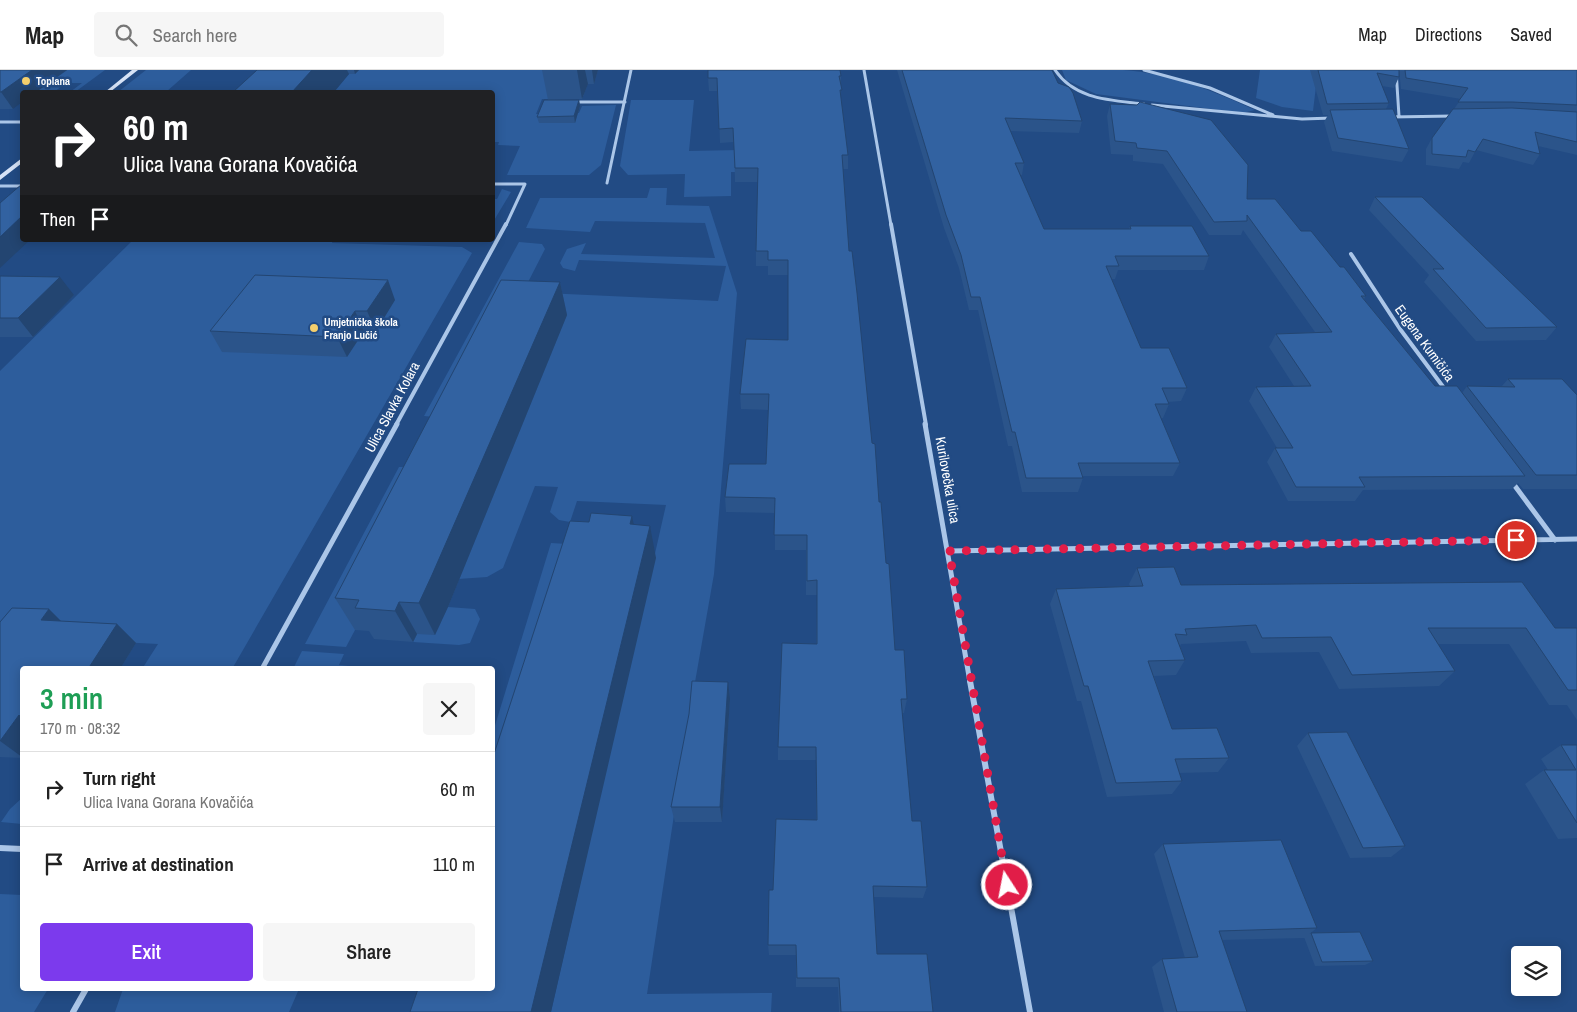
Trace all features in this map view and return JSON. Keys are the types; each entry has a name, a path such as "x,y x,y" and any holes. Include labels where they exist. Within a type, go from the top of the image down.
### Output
{"main road":[{"path":"110,90 135,70"},
{"path":"0,178 20,162"}],"street":[{"path":"607,183 631,70"},
{"name":"Kurilovečka ulica","path":"864,70 886,204 1030,1012"},
{"path":"1055,70 1065,85 1093,97 1155,106 1302,119 1342,118"},
{"path":"1144,70 1180,77 1238,97 1275,116"},
{"path":"1396,70 1399,116"},
{"path":"572,102 625,102"},
{"path":"1390,116 1458,116"},
{"path":"0,122 20,122"},
{"name":"Ulica Slavka Kolara","path":"264,666 341,528 474,281 502,234 525,184 495,184"},
{"path":"0,186 20,186"},
{"name":"Eugena Kumičića","path":"1351,254 1400,329 1450,396"},
{"path":"1506,474 1555,540"},
{"path":"949,551 1577,540"},
{"path":"0,848 20,849"},
{"path":"73,1012 85,991"}],"shaded area":[{"path":"67,70 105,70 78,90 73,90 82,83 66,83 57,90 39,90"},
{"path":"146,70 191,70 168,90 121,90"},
{"path":"359,70 552,70 550,94 584,94 582,99 542,99 536,114 579,113 582,106 616,105 601,165 589,175 507,175 520,146 498,145 499,142 495,142 495,90 336,90 349,74"},
{"path":"1062,70 1123,70 1157,75 1191,84 1255,110 1242,113 1096,94 1066,80"},
{"path":"1260,70 1318,70 1313,111 1282,107 1256,98"},
{"path":"631,100 694,100 689,151 740,150 740,172 731,172 731,196 684,197 685,174 628,175 620,166"},
{"path":"650,188 667,188 666,205 709,206 737,293 714,574 688,722 647,994 772,993 771,1012 551,1012 666,505 577,501 570,522 559,520 550,512 558,487 535,486 503,568 487,577 458,579 355,630 346,647 305,644 399,467 432,467 456,419 424,416 519,242 542,244 545,249 523,292 718,301 726,266 579,260 575,271 563,268 560,263 567,249 586,243 581,254 715,258 705,223 595,221 590,232 526,228 540,198 647,198"},
{"path":"502,189 511,192 495,219 495,199 497,199"},
{"path":"131,242 332,242 462,247 472,253 234,666 144,666 158,644 62,639 0,657 0,371"},
{"path":"551,543 583,545 495,831 495,725"},
{"path":"448,607 475,609 480,619 470,643 459,645 413,642 417,634"},
{"path":"302,651 344,654 339,665 350,666 294,666"},
{"path":"20,800 20,824 1,822 10,809"},
{"path":"0,894 20,895 20,991 47,991 34,1012 0,1012"},
{"path":"122,991 298,991 289,1012 115,1012"}],"building":[{"path":"0,70 32,70 0,92"},
{"path":"257,70 312,70 294,90 235,90"},
{"path":"708,70 840,70 841,76 839,76 842,90 840,90 848,155 842,155 849,251 852,251 872,443 875,444 886,563 889,564 895,650 904,650 907,699 901,699 912,821 921,821 927,887 873,886 877,954 927,954 933,1012 841,1012 839,978 797,978 796,945 768,945 769,890 773,890 776,819 817,820 816,747 778,747 782,643 817,644 817,580 807,581 807,535 774,535 775,498 725,497 729,464 766,464 769,394 740,394 746,339 788,340 788,260 768,260 768,251 756,251 758,168 735,168 733,128 719,129 717,78 708,78"},
{"path":"902,70 1052,70 1058,83 1069,87 1073,93 1082,121 1005,118 1024,163 1015,163 1044,229 1131,229 1130,226 1192,226 1209,256 1115,256 1119,266 1106,266 1141,348 1169,348 1187,388 1162,388 1169,404 1155,404 1180,463 1078,463 1083,478 1026,478 1015,432 1012,432 980,297 971,297 961,255 946,215"},
{"path":"1318,70 1399,70 1399,77 1377,73 1389,103 1327,104"},
{"path":"1405,70 1577,70 1577,105 1458,102 1468,88 1406,78"},
{"path":"544,100 579,100 574,116 537,117"},
{"path":"1140,102 1211,120 1248,165 1247,199 1275,199 1301,231 1311,231 1340,267 1344,267 1366,296 1361,296 1435,386 1457,386 1525,476 1359,477 1365,487 1296,487 1275,448 1293,448 1256,387 1311,386 1276,334 1332,332 1247,215 1247,221 1214,222 1167,151 1137,148 1136,143 1115,141 1110,104 1137,105"},
{"path":"1512,108 1577,112 1577,142 1535,132 1540,154 1483,139 1475,152 1468,150 1466,157 1432,154 1432,138 1453,109"},
{"path":"1393,109 1409,149 1338,138 1330,110"},
{"path":"20,186 20,218 0,237 0,203"},
{"path":"1375,197 1422,197 1557,327 1486,328 1433,269 1444,269"},
{"path":"255,275 388,280 367,311 355,311 337,337 210,331"},
{"path":"0,276 60,277 18,318 0,318"},
{"path":"501,280 560,282 419,603 399,602 395,611 355,608 359,600 335,598"},
{"path":"1508,379 1562,379 1577,395 1577,475 1536,475 1467,386 1515,387"},
{"path":"591,513 632,516 630,524 650,526 531,1012 410,1012 417,991 495,991 495,751 570,521 589,522"},
{"path":"1174,567 1181,585 1522,582 1555,628 1577,628 1577,690 1568,690 1526,628 1428,628 1455,671 1352,675 1331,637 1262,638 1256,625 1185,629 1187,635 1175,634 1185,660 1148,661 1172,729 1217,728 1229,758 1175,759 1182,781 1116,783 1088,686 1084,686 1056,589 1143,586 1137,568"},
{"path":"12,608 49,609 41,620 117,624 90,666 20,666 20,716 19,715 0,741 0,622"},
{"path":"692,681 728,682 720,807 671,807 689,714"},
{"path":"1347,732 1405,846 1363,848 1308,733"},
{"path":"1561,745 1577,745 1577,823 1544,770 1576,770"},
{"path":"1281,840 1317,928 1219,931 1247,1012 1177,1012 1162,959 1198,957 1163,844"},
{"path":"1360,932 1373,961 1322,962 1311,933"}],"place":[{"name":"Toplana","path":"26,81"},
{"name":"Umjetnička škola Franjo Lučić","path":"314,328"}],"route":[{"path":"1007,885 949,551 1516,540"}]}
